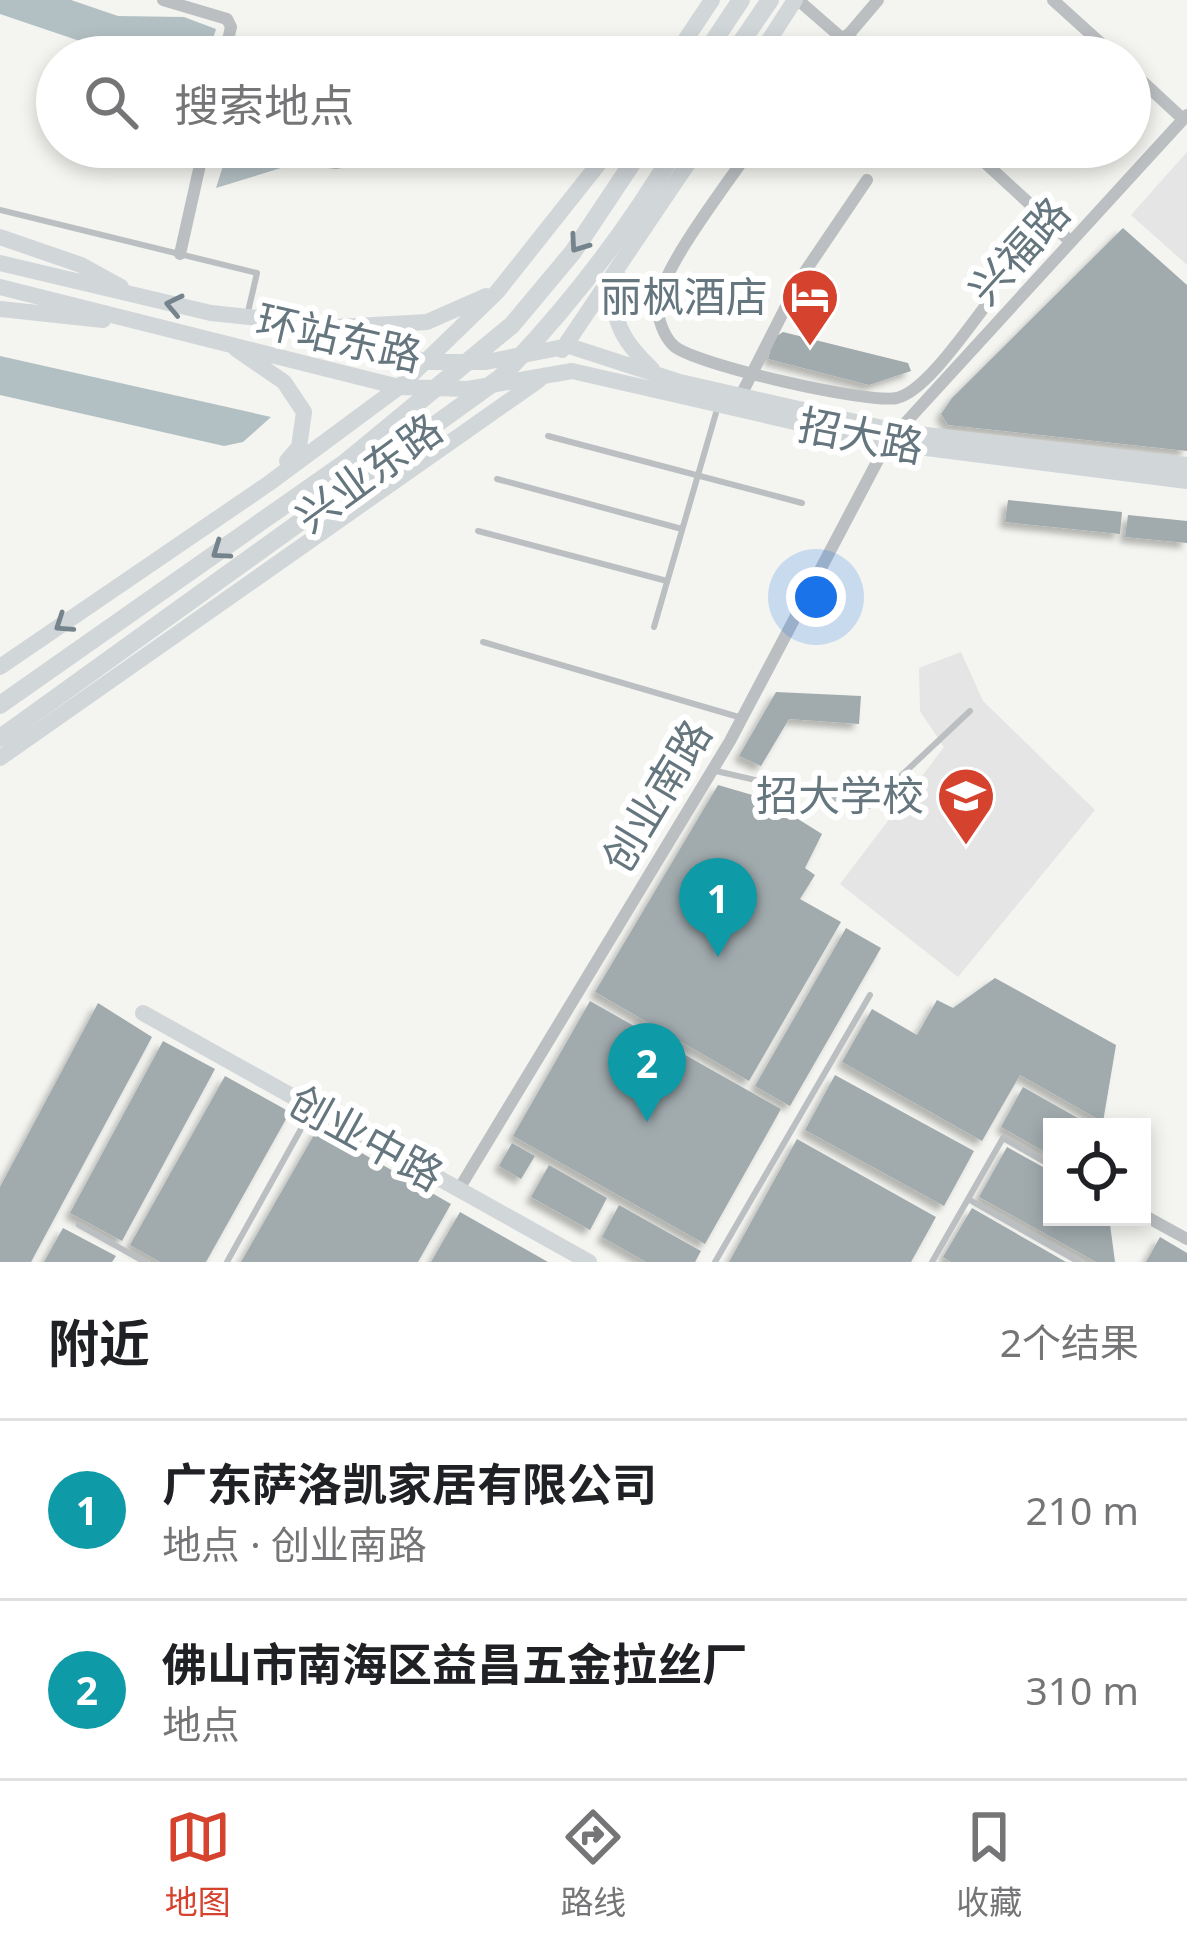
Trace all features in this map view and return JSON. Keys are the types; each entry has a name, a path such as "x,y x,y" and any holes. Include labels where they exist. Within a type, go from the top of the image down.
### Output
{"main road":[{"path":"688,36 712,0"},
{"path":"718,36 741,0"},
{"path":"745,36 770,0"},
{"path":"772,36 796,0"},
{"name":"兴业东路","path":"0,667 268,484 399,387 497,292 595,168"},
{"path":"0,704 346,463 512,325 573,252 629,168"},
{"name":"兴业东路","path":"0,737 500,378 580,292 629,228 665,168"},
{"path":"0,758 540,379 622,267 686,168"},
{"name":"环站东路","path":"0,237 81,265 136,297"},
{"name":"环站东路","path":"0,262 136,297 296,322 428,362 486,362 563,347 680,382"},
{"path":"622,267 613,294 615,320 629,346 650,369 680,382"},
{"name":"环站东路","path":"0,287 399,387 468,389 540,379"},
{"path":"296,322 359,329 427,322 497,292"},
{"name":"环站东路","path":"0,309 74,320 128,320"},
{"path":"262,351 273,347 278,337 270,320"},
{"path":"225,341 284,382 304,412 298,447 268,484"},
{"name":"招大路","path":"540,379 572,371 894,437 1187,481"},
{"name":"招大路","path":"680,382 729,402"},
{"name":"招大路","path":"894,437 1187,465"},
{"name":"创业中路","path":"143,1013 590,1262"}],"street":[{"path":"163,0 226,19 229,36"},
{"path":"796,0 843,36"},
{"path":"848,36 878,0"},
{"path":"1053,0 1093,36"},
{"path":"1151,88 1185,117"},
{"name":"兴福路","path":"1151,154 1185,117"},
{"path":"180,254 199,168"},
{"path":"738,168 670,268 657,310 676,348 752,373 866,399 900,398 920,385 991,299"},
{"path":"991,168 1071,242"},
{"name":"兴福路","path":"894,437 1138,168"},
{"path":"729,402 752,373 800,279 867,180"},
{"name":"创业南路","path":"459,1190 712,770 894,437"},
{"path":"1151,1220 1187,1239"}],"lane":[{"path":"0,210 257,274 247,316"},
{"path":"654,627 697,477 729,402"},
{"path":"548,436 802,503"},
{"path":"497,479 682,529"},
{"path":"478,531 667,581"},
{"path":"483,642 742,718"},
{"path":"712,770 869,806 970,711"},
{"path":"715,1262 870,995"},
{"path":"227,1262 313,1108"},
{"path":"935,1261 1003,1138 1043,1161"},
{"path":"968,1199 1079,1262"},
{"path":"79,1225 145,1262"}],"shaded area":[{"path":"0,0 71,0 118,16 184,17 216,29 214,36 65,36 0,14"},
{"path":"1187,152 1187,265 1131,215"},
{"path":"222,168 281,168 216,188"},
{"path":"0,356 271,417 243,442 224,446 0,395"},
{"name":"招大学校","path":"961,652 983,701 1095,810 958,977 840,884 944,747 920,711 919,668"}],"building":[{"path":"1123,228 1187,285 1187,451 948,425 941,414 952,398"},
{"name":"丽枫酒店","path":"783,332 908,363 911,371 869,385 768,359 774,338"},
{"path":"1008,500 1122,512 1120,534 1005,522"},
{"path":"1128,515 1187,521 1187,543 1125,537"},
{"path":"776,692 861,696 859,724 789,719 761,766 739,756"},
{"path":"718,785 766,799 822,834 805,868 815,875 800,899 841,922 749,1081 595,992"},
{"path":"846,928 881,948 790,1106 755,1086"},
{"path":"995,978 1116,1045 1104,1118 1020,1075 982,1141 842,1062 872,1009 917,1035 937,1000 953,1008"},
{"path":"590,1001 781,1109 705,1244 513,1136"},
{"path":"98,1003 152,1037 31,1262 0,1262 0,1187"},
{"path":"163,1041 215,1069 122,1241 70,1213"},
{"path":"835,1075 974,1151 944,1206 805,1130"},
{"path":"225,1076 290,1112 206,1262 160,1262 130,1245"},
{"path":"1023,1087 1078,1118 1043,1118 1043,1151 1001,1127"},
{"path":"318,1128 451,1204 418,1262 241,1262"},
{"path":"797,1139 936,1217 911,1262 729,1262"},
{"path":"512,1143 535,1156 521,1179 499,1166"},
{"path":"1007,1147 1043,1167 1043,1226 1110,1226 1115,1262 1096,1262 979,1197"},
{"path":"549,1165 607,1198 590,1230 531,1197"},
{"path":"619,1205 701,1251 695,1262 646,1262 602,1237"},
{"path":"972,1208 1066,1262 951,1262 943,1257"},
{"path":"460,1212 548,1262 431,1262"},
{"path":"63,1228 116,1256 112,1262 44,1262"},
{"path":"1160,1237 1187,1253 1187,1262 1146,1262"}],"place":[{"name":"丽枫酒店","path":"810,348"},
{"name":"招大学校","path":"966,847"},
{"name":"广东萨洛凯家居有限公司","path":"718,957"},
{"name":"佛山市南海区益昌五金拉丝厂","path":"647,1122"}]}
